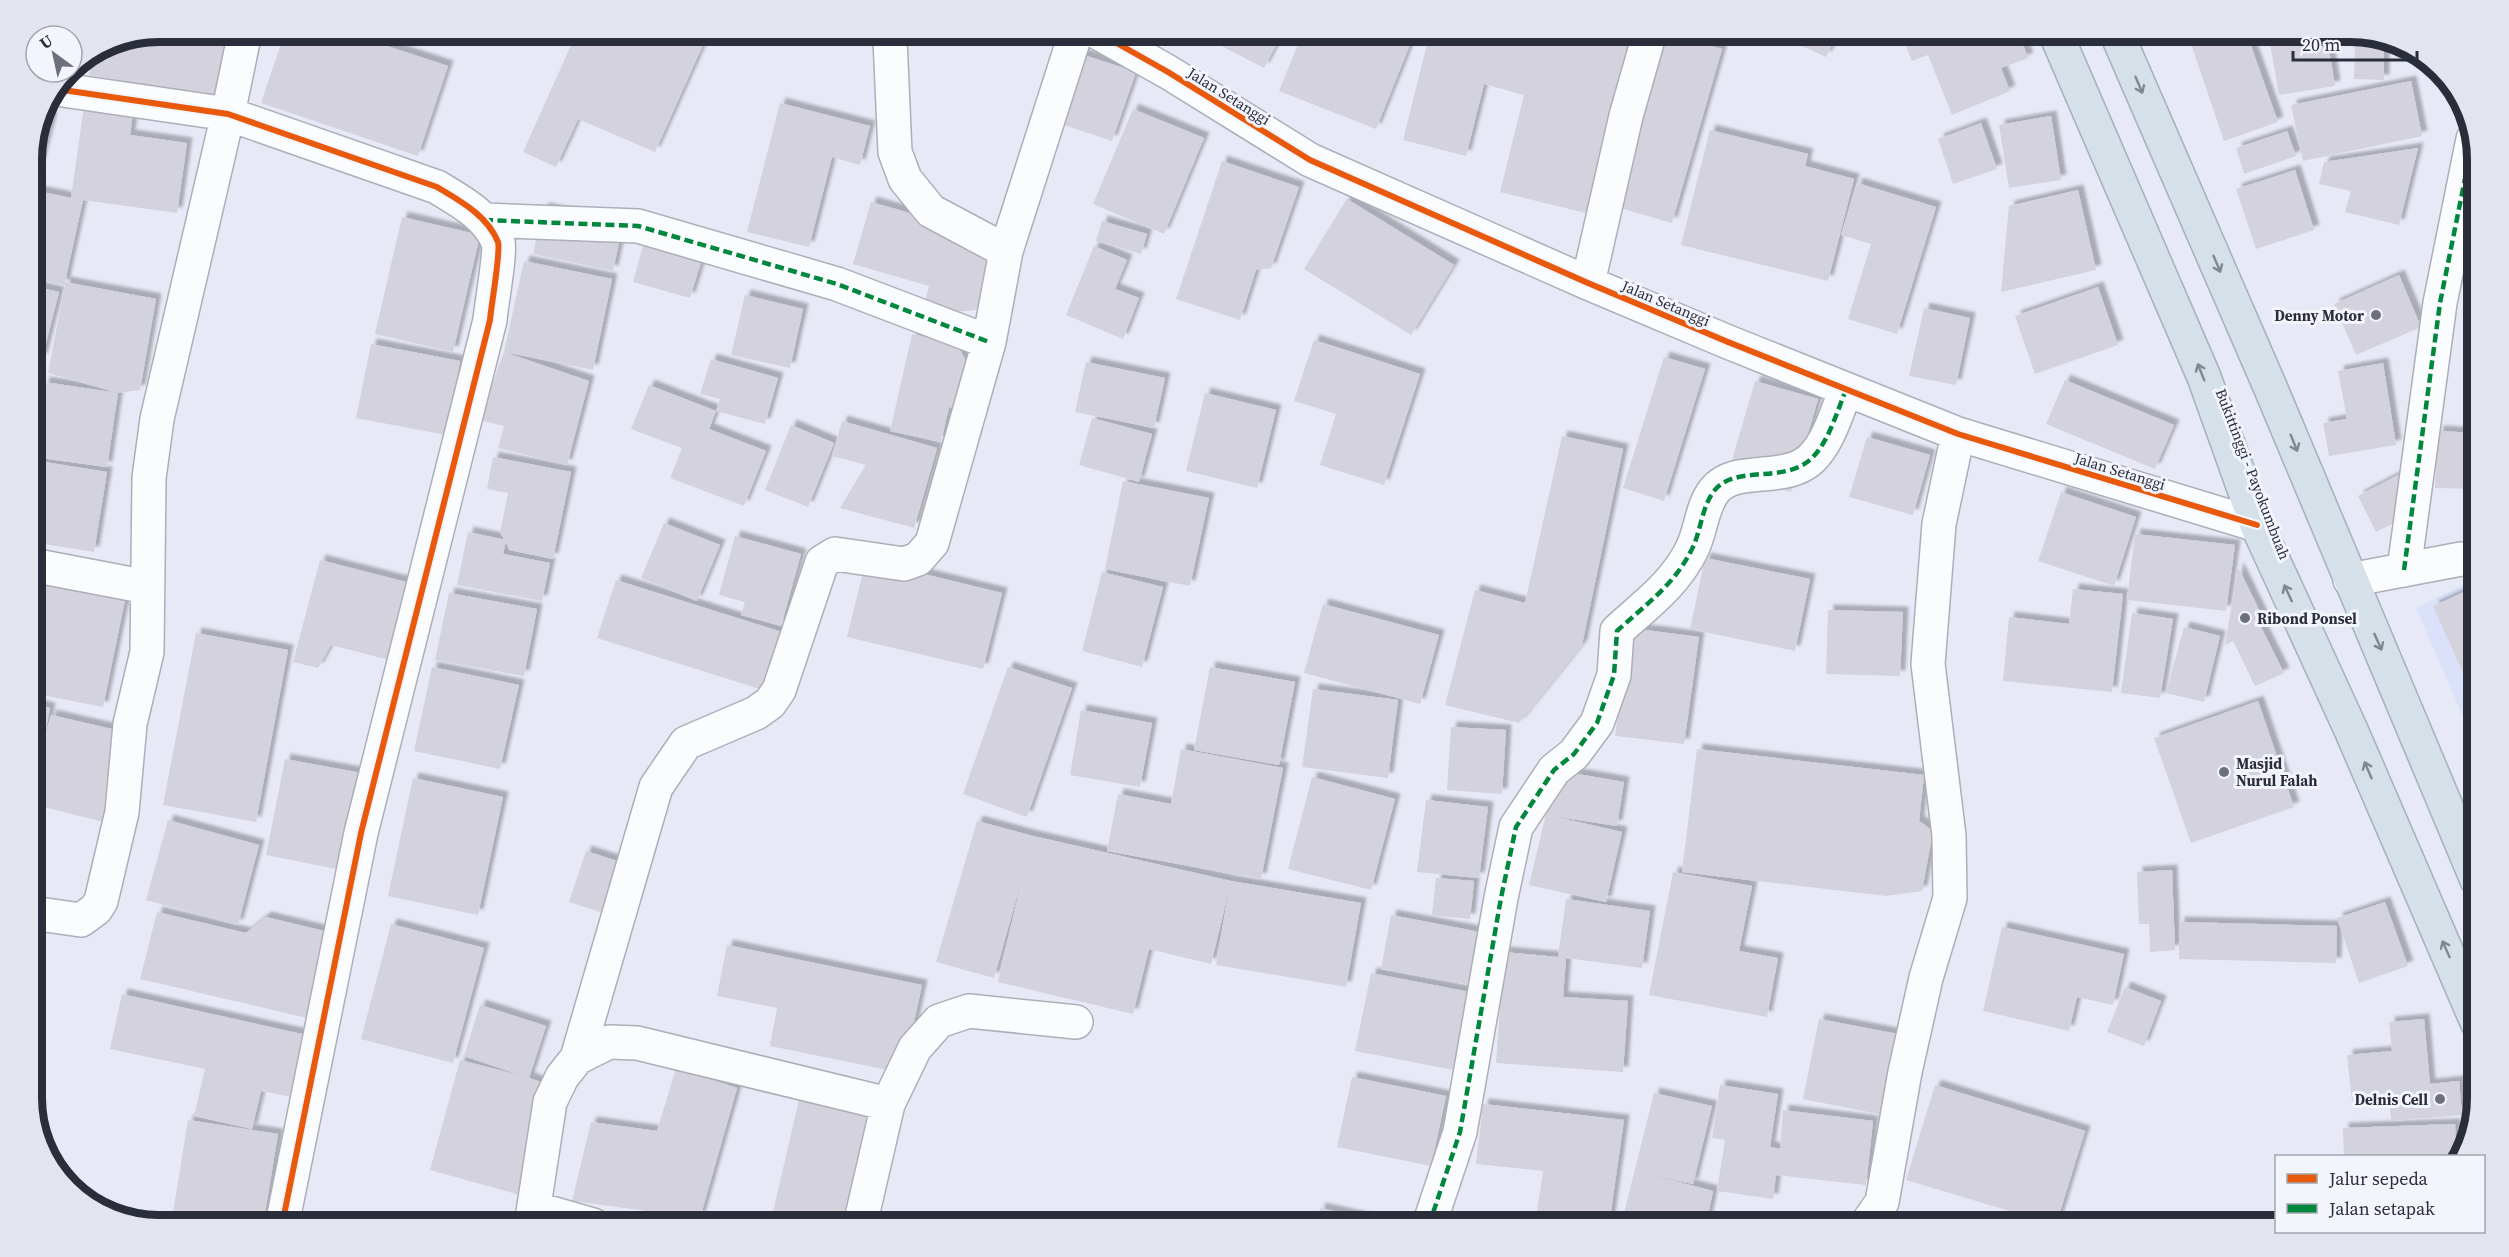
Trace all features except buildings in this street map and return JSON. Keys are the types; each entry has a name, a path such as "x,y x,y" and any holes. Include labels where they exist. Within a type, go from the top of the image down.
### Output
{"highway":[{"name":"Bukittinggi - Payokumbuah","path":"2059,42 2204,377 2257,525 2351,730 2467,997"},
{"path":"2120,42 2271,389 2467,856"}],"street":[{"path":"42,914 81,920 96,909 101,902 122,812 130,724 147,652 149,478 157,419 243,42"},
{"path":"890,42 895,152 905,180 931,211 1006,251"},
{"path":"578,1058 657,787 686,742 756,713 770,703 779,690 822,562 835,554 904,564 918,559 932,543 989,342 1006,251 1073,42"},
{"name":"Jalan Setanggi","path":"1115,42 1168,72 1310,160 1588,283 1958,434 2257,525"},
{"path":"1588,283 1626,116 1647,42"},
{"path":"65,90 228,114 437,187 467,205 484,220 499,244 490,320 361,833 284,1215"},
{"path":"2404,570 2440,303 2467,169"},
{"path":"484,220 638,226 837,284 989,342"},
{"path":"1434,1215 1460,1132 1501,898 1516,827 1554,770 1574,754 1597,723 1614,675 1617,631 1659,595 1682,568 1692,549 1714,490 1727,481 1795,469 1811,459 1823,443 1846,390"},
{"path":"1878,1215 1905,1072 1926,978 1950,898 1949,836 1928,664 1939,525 1958,434"},
{"path":"2350,580 2467,559"},
{"path":"42,567 147,587"},
{"path":"863,1215 888,1104 915,1048 939,1021 969,1011 1076,1022"},
{"path":"533,1215 550,1102 562,1077 578,1058 609,1042 637,1043 888,1104"}],"shaded area":[{"path":"2467,583 2467,726 2416,608"}],"marked path":[{"path":"2404,570 2440,303 2467,169"},
{"path":"484,220 638,226 837,284 989,342"},
{"path":"1432,1215 1460,1132 1501,898 1516,827 1554,770 1574,754 1597,723 1614,675 1617,631 1667,585 1684,563 1694,544 1706,505 1714,491 1723,483 1734,478 1787,471 1811,459 1828,435 1846,390"}],"cycle path":[{"path":"1115,42 1168,72 1310,160 1588,283 1958,434 2257,525"},
{"path":"65,90 228,114 437,187 464,203 480,216 498,242 490,320 361,833 284,1215"}],"place":[{"name":"Denny Motor","path":"2376,315"},
{"name":"Ribond Ponsel","path":"2245,618"},
{"name":"Masjid Nurul Falah","path":"2224,772"},
{"name":"Delnis Cell","path":"2440,1099"}]}
